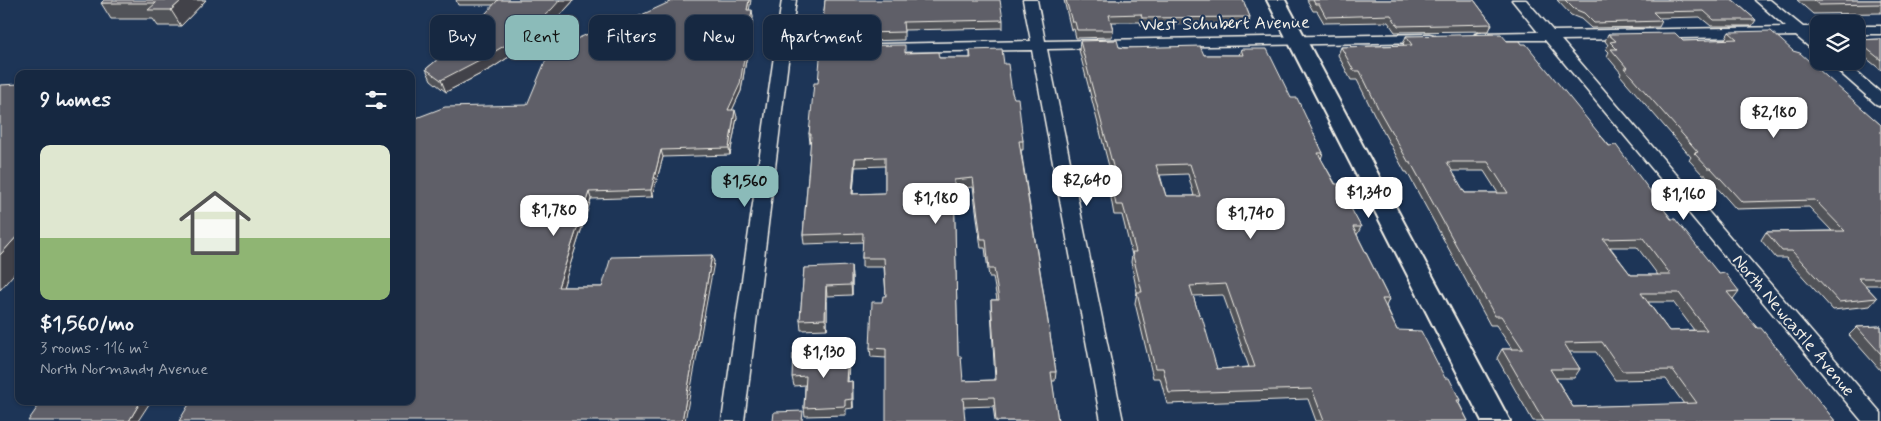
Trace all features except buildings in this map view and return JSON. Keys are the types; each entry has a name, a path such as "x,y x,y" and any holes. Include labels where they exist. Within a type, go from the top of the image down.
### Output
{"street":[{"path":"787,15 789,0"},
{"path":"1030,0 1112,421"},
{"path":"1276,0 1496,421"},
{"name":"North Newcastle Avenue","path":"1519,0 1875,421"},
{"path":"1762,0 1810,40"},
{"path":"1865,30 1881,30"},
{"path":"1470,37 1810,31"},
{"name":"West Schubert Avenue","path":"881,48 1441,38"},
{"path":"733,421 781,60"},
{"path":"1844,70 1881,102"}]}
